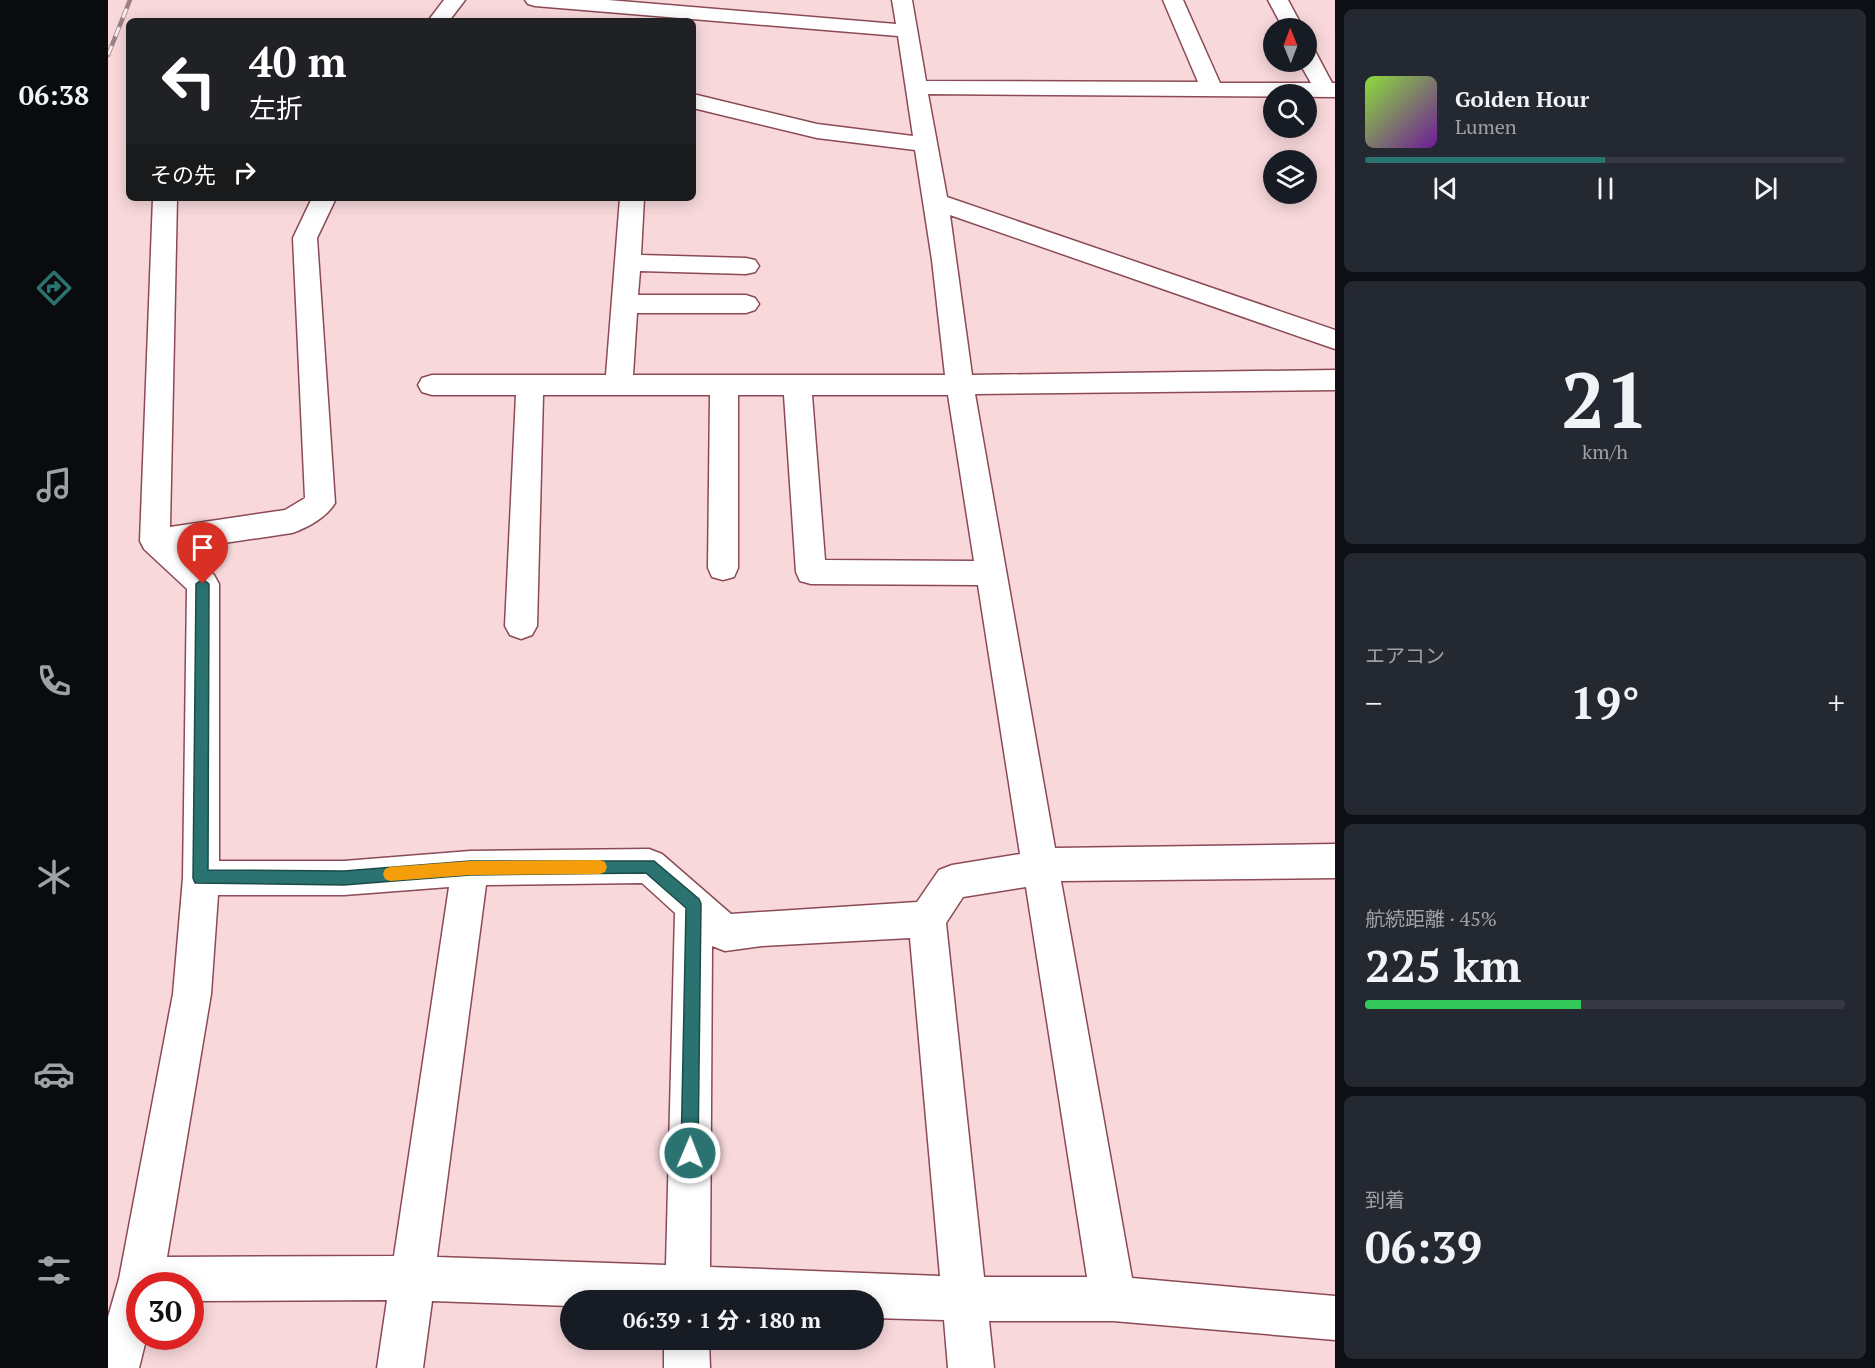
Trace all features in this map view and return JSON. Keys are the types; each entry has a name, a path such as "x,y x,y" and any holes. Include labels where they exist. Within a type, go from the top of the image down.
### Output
{"street":[{"path":"440,18 455,0"},
{"path":"535,0 908,31"},
{"path":"902,0 936,202 960,385 1113,1299"},
{"path":"1173,0 1212,89"},
{"path":"1278,0 1288,18"},
{"path":"1317,70 1330,90"},
{"path":"918,87 1330,90"},
{"path":"696,102 817,131 927,145"},
{"path":"142,1272 192,994 201,878 203,584 155,541 165,201"},
{"path":"155,541 292,521 320,503 305,238 323,201"},
{"path":"619,385 632,201"},
{"path":"936,202 1335,340"},
{"path":"628,263 746,266"},
{"path":"625,304 746,304"},
{"path":"432,385 960,385 1335,380"},
{"path":"521,626 530,385"},
{"path":"723,568 724,385"},
{"path":"797,385 811,572 992,573"},
{"path":"971,1368 927,919 952,882 1042,869 1060,864 1335,861"},
{"path":"201,878 344,878 470,868 649,866 725,933 762,928 927,919"},
{"path":"400,1368 470,868"},
{"path":"687,1290 694,904"},
{"path":"204,1279 412,1278 606,1290"},
{"path":"884,1298 1113,1299 1335,1318"},
{"path":"116,1368 126,1332"},
{"path":"687,1350 687,1368"}],"railway":[{"path":"108,55 130,0"}],"slow traffic":[{"path":"390,874 470,868 600,867"}],"route":[{"path":"203,584 201,878 344,878 470,868 649,866 694,904 690,1153"}]}
